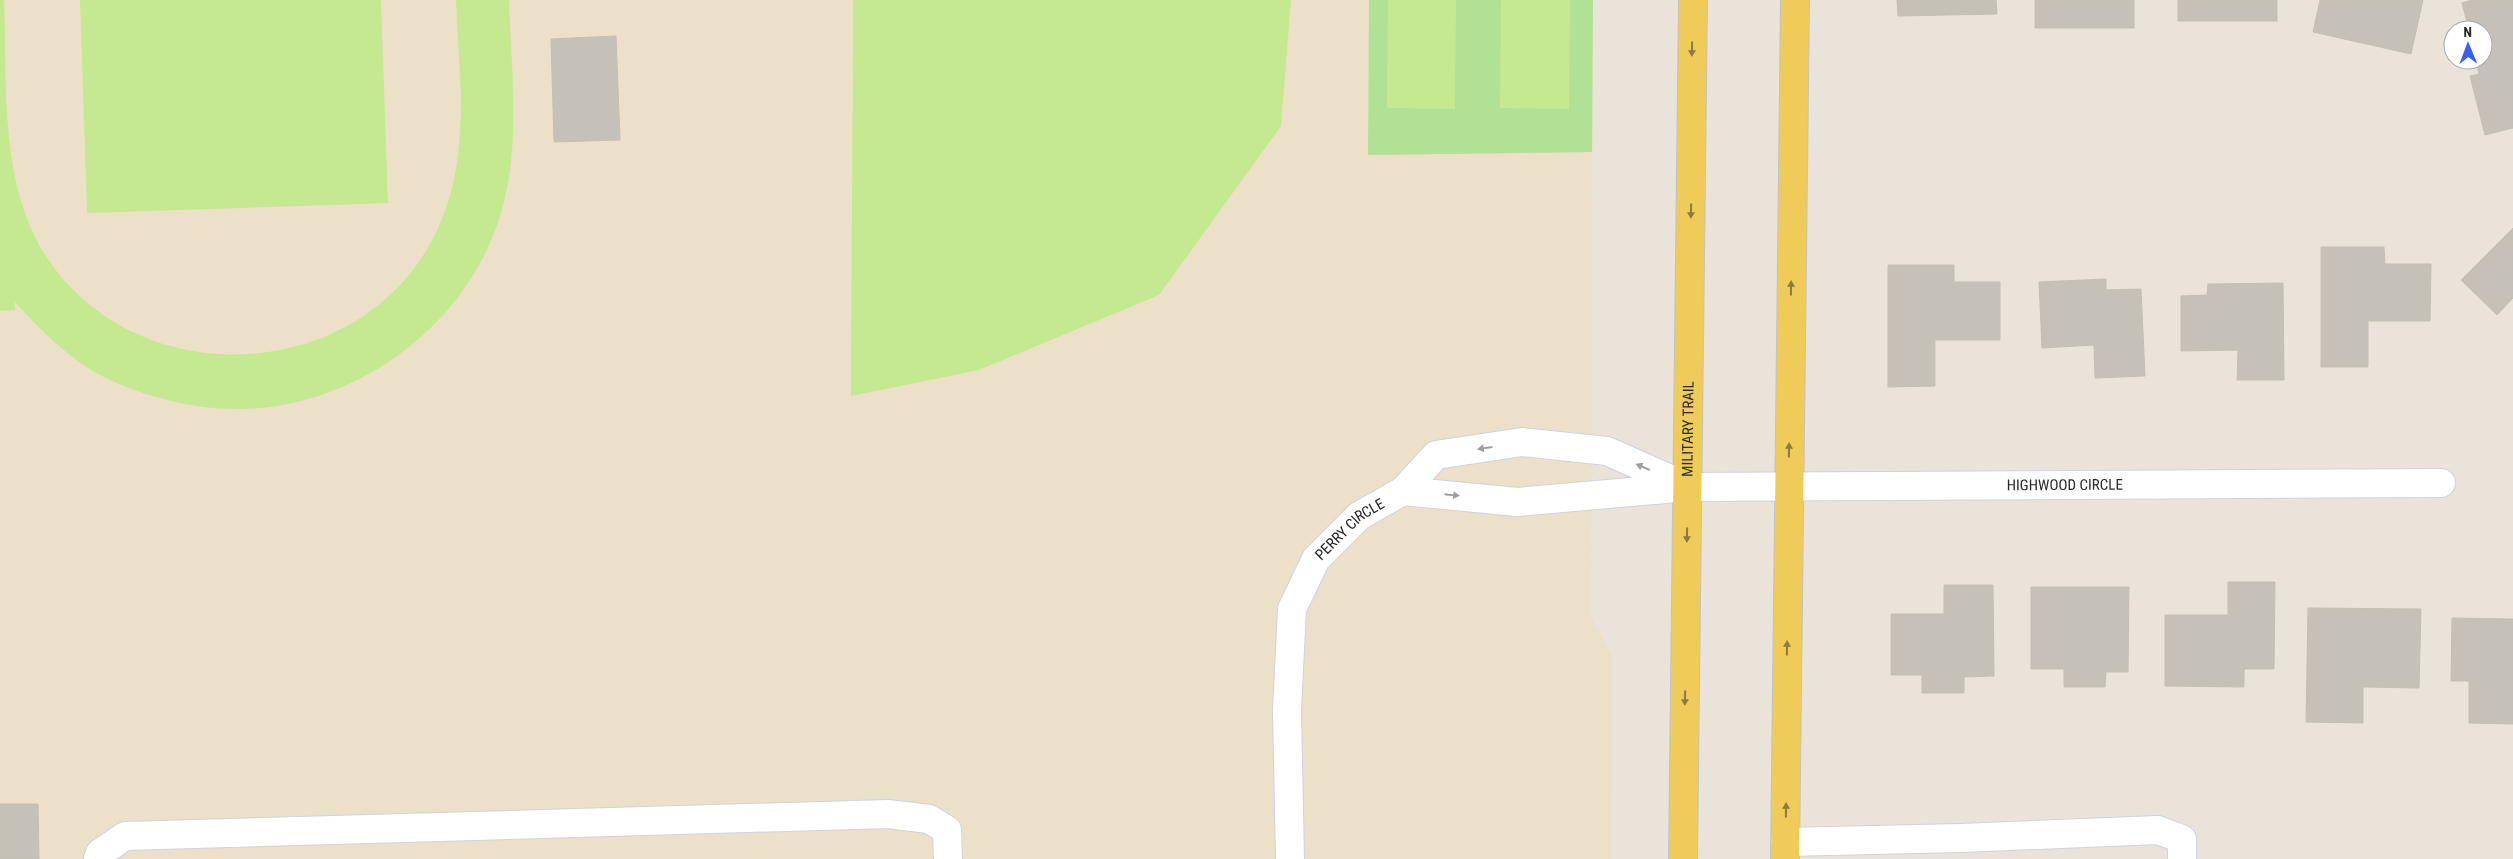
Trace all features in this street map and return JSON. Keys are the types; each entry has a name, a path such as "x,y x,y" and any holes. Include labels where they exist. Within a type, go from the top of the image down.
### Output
{"main road":[{"name":"MILITARY TRAIL","path":"1682,859 1693,0"},
{"path":"1785,851 1795,0"}],"street":[{"path":"1403,491 1436,455 1522,442 1607,451 1688,486"},
{"name":"HIGHWOOD CIRCLE","path":"1688,486 2441,483"},
{"name":"PERRY CIRCLE","path":"1290,859 1287,710 1292,609 1316,559 1359,516 1403,491 1517,502 1688,486"},
{"path":"98,859 100,853 125,836 888,814 929,819 947,830 948,859"},
{"path":"1785,851 1962,849 2158,830 2182,839 2182,859"}],"shaded area":[{"path":"0,0 1593,0 1591,617 1612,656 1611,859 0,859"}],"green space":[{"path":"0,0 4,0 6,91 11,153 16,183 24,212 36,239 74,291 124,328 181,349 242,354 302,345 357,320 404,280 439,226 449,199 456,171 461,114 456,0 509,0 513,79 511,158 508,184 502,209 487,250 465,288 437,322 404,351 367,375 327,393 285,405 242,409 210,408 163,399 132,389 102,376 62,348 37,326 15,302 15,310 0,311"},
{"path":"80,0 381,0 388,203 87,213"},
{"path":"853,0 1291,0 1281,126 1159,295 979,370 851,396"},
{"path":"1369,0 1593,0 1592,152 1368,155"},
{"path":"1388,0 1456,0 1455,109 1387,108"},
{"path":"1501,0 1570,0 1569,109 1500,108"}],"building":[{"path":"1897,0 1996,0 1997,14 1898,16"},
{"path":"2035,0 2134,0 2134,28 2035,28"},
{"path":"2178,0 2277,0 2277,21 2178,21"},
{"path":"2320,0 2423,0 2411,54 2313,32"},
{"path":"2472,0 2513,0 2513,128 2485,135 2470,76 2479,74 2478,70 2493,70 2493,20 2466,20 2462,3"},
{"path":"616,36 620,140 554,142 551,39"},
{"path":"2513,228 2513,298 2497,315 2461,280"},
{"path":"2321,247 2384,247 2385,264 2431,264 2430,321 2368,321 2368,367 2321,367"},
{"path":"1888,265 1954,265 1954,282 2000,282 2000,340 1935,340 1935,386 1888,387"},
{"path":"2106,279 2106,290 2141,289 2145,376 2095,378 2094,345 2042,348 2039,282"},
{"path":"2283,283 2284,380 2237,380 2238,350 2181,351 2181,296 2207,295 2208,284"},
{"path":"2228,582 2275,582 2274,669 2244,669 2244,687 2165,686 2165,615 2228,615"},
{"path":"1944,585 1993,585 1994,676 1964,677 1964,693 1922,693 1922,675 1891,675 1891,614 1944,614"},
{"path":"2031,587 2129,587 2128,672 2106,672 2105,687 2064,687 2064,669 2031,669"},
{"path":"2308,608 2421,609 2419,688 2363,687 2363,723 2306,722"},
{"path":"2452,618 2513,619 2513,724 2469,723 2469,681 2451,681"},
{"path":"0,804 38,804 39,859 0,859"}]}
